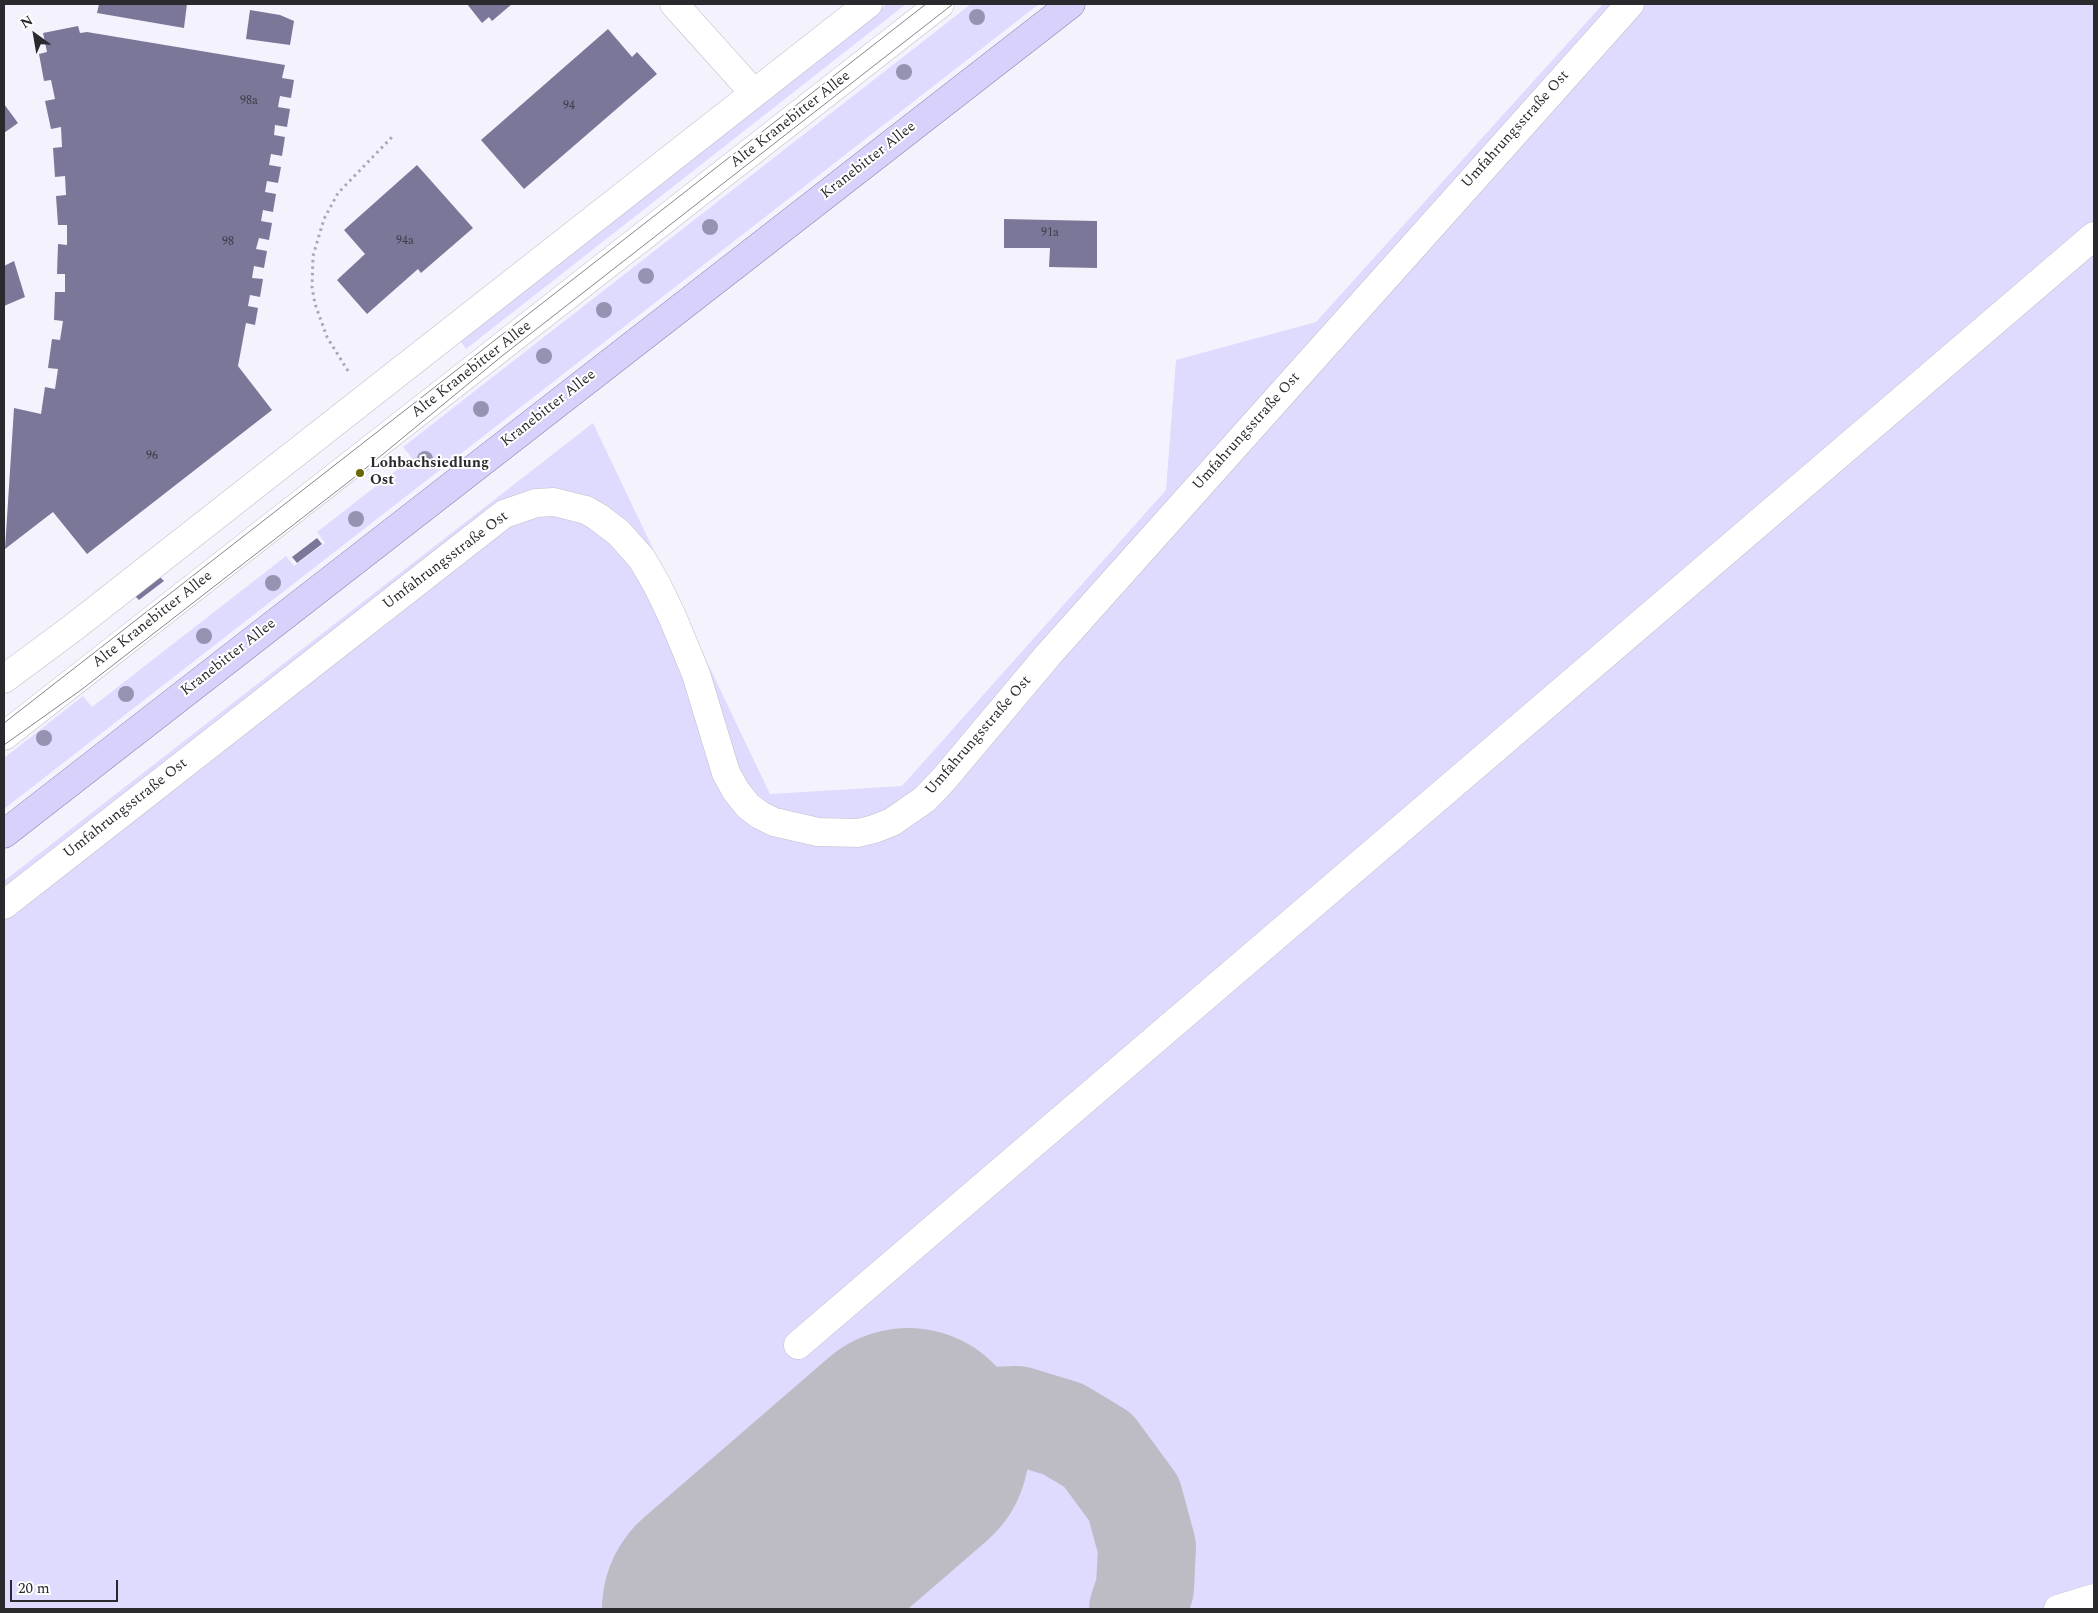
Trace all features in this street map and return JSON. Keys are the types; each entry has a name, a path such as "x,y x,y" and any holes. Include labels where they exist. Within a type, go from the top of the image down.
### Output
{"main road":[{"name":"Kranebitter Allee","path":"4,834 1071,4"}],"street":[{"path":"674,4 754,94"},
{"path":"4,679 74,627 868,4"},
{"name":"Alte Kranebitter Allee","path":"4,736 940,4"},
{"name":"Umfahrungsstraße Ost","path":"4,904 504,514 536,503 554,502 586,510 619,533 642,559 658,585 692,666 726,773 736,791 748,806 774,822 818,832 858,833 892,822 925,799 944,779 1056,646 1630,4"},
{"path":"798,1345 2094,236"},
{"path":"2058,1609 2094,1598"}],"path":[{"path":"366,397 336,353 321,322 312,287 313,256 324,219 338,194 392,137"}],"shaded area":[{"path":"887,4 906,4 466,349 458,338"},
{"path":"971,4 1039,4 4,809 4,758 83,696 92,707 286,556 294,566 325,543 317,532 412,458 403,447"},
{"path":"1603,4 2094,4 2094,1609 4,1609 4,881 593,423 770,794 902,786 1166,490 1176,360 1316,322"}],"building":[{"path":"99,4 187,4 184,28 97,13"},
{"path":"467,4 512,4 492,21 489,17 482,23"},
{"path":"250,10 280,15 294,21 290,45 246,39"},
{"path":"78,26 80,33 87,32 285,65 282,78 294,80 291,98 280,96 278,107 290,109 287,127 275,125 274,135 285,137 282,156 271,154 269,165 281,167 278,183 267,181 265,192 276,194 273,212 263,210 261,221 272,223 269,240 259,238 256,249 267,251 264,268 254,266 252,278 263,279 260,297 250,295 248,306 258,308 255,325 246,323 238,366 272,410 87,554 53,512 5,549 14,408 41,414 45,387 55,389 58,369 48,368 52,339 60,340 63,321 54,320 55,292 65,292 65,274 57,274 58,244 67,245 67,225 58,225 56,196 66,195 65,176 55,177 53,148 62,147 61,127 51,129 45,101 55,99 51,80 44,81 39,54 47,52 43,33"},
{"path":"608,29 632,57 637,52 657,74 524,189 481,140"},
{"path":"4,104 18,123 4,133"},
{"path":"417,165 473,228 421,273 418,269 367,314 337,280 365,254 344,230"},
{"path":"1004,219 1097,221 1097,268 1049,267 1050,248 1004,248"},
{"path":"14,261 25,297 4,306 4,266"},
{"path":"317,538 322,544 297,563 292,557"},
{"path":"159,576 164,581 139,600 134,595"}],"taxiway":[{"path":"908,1449 916,1440 970,1417 1017,1415 1063,1429 1098,1450 1134,1499 1147,1547 1145,1588 1138,1609"}],"runway":[{"path":"723,1609 908,1449"}],"tram line":[{"path":"4,723 926,4"},
{"path":"4,745 81,690 360,473 502,356 953,4"}],"place":[{"name":"Lohbachsiedlung Ost","path":"360,473"}]}
